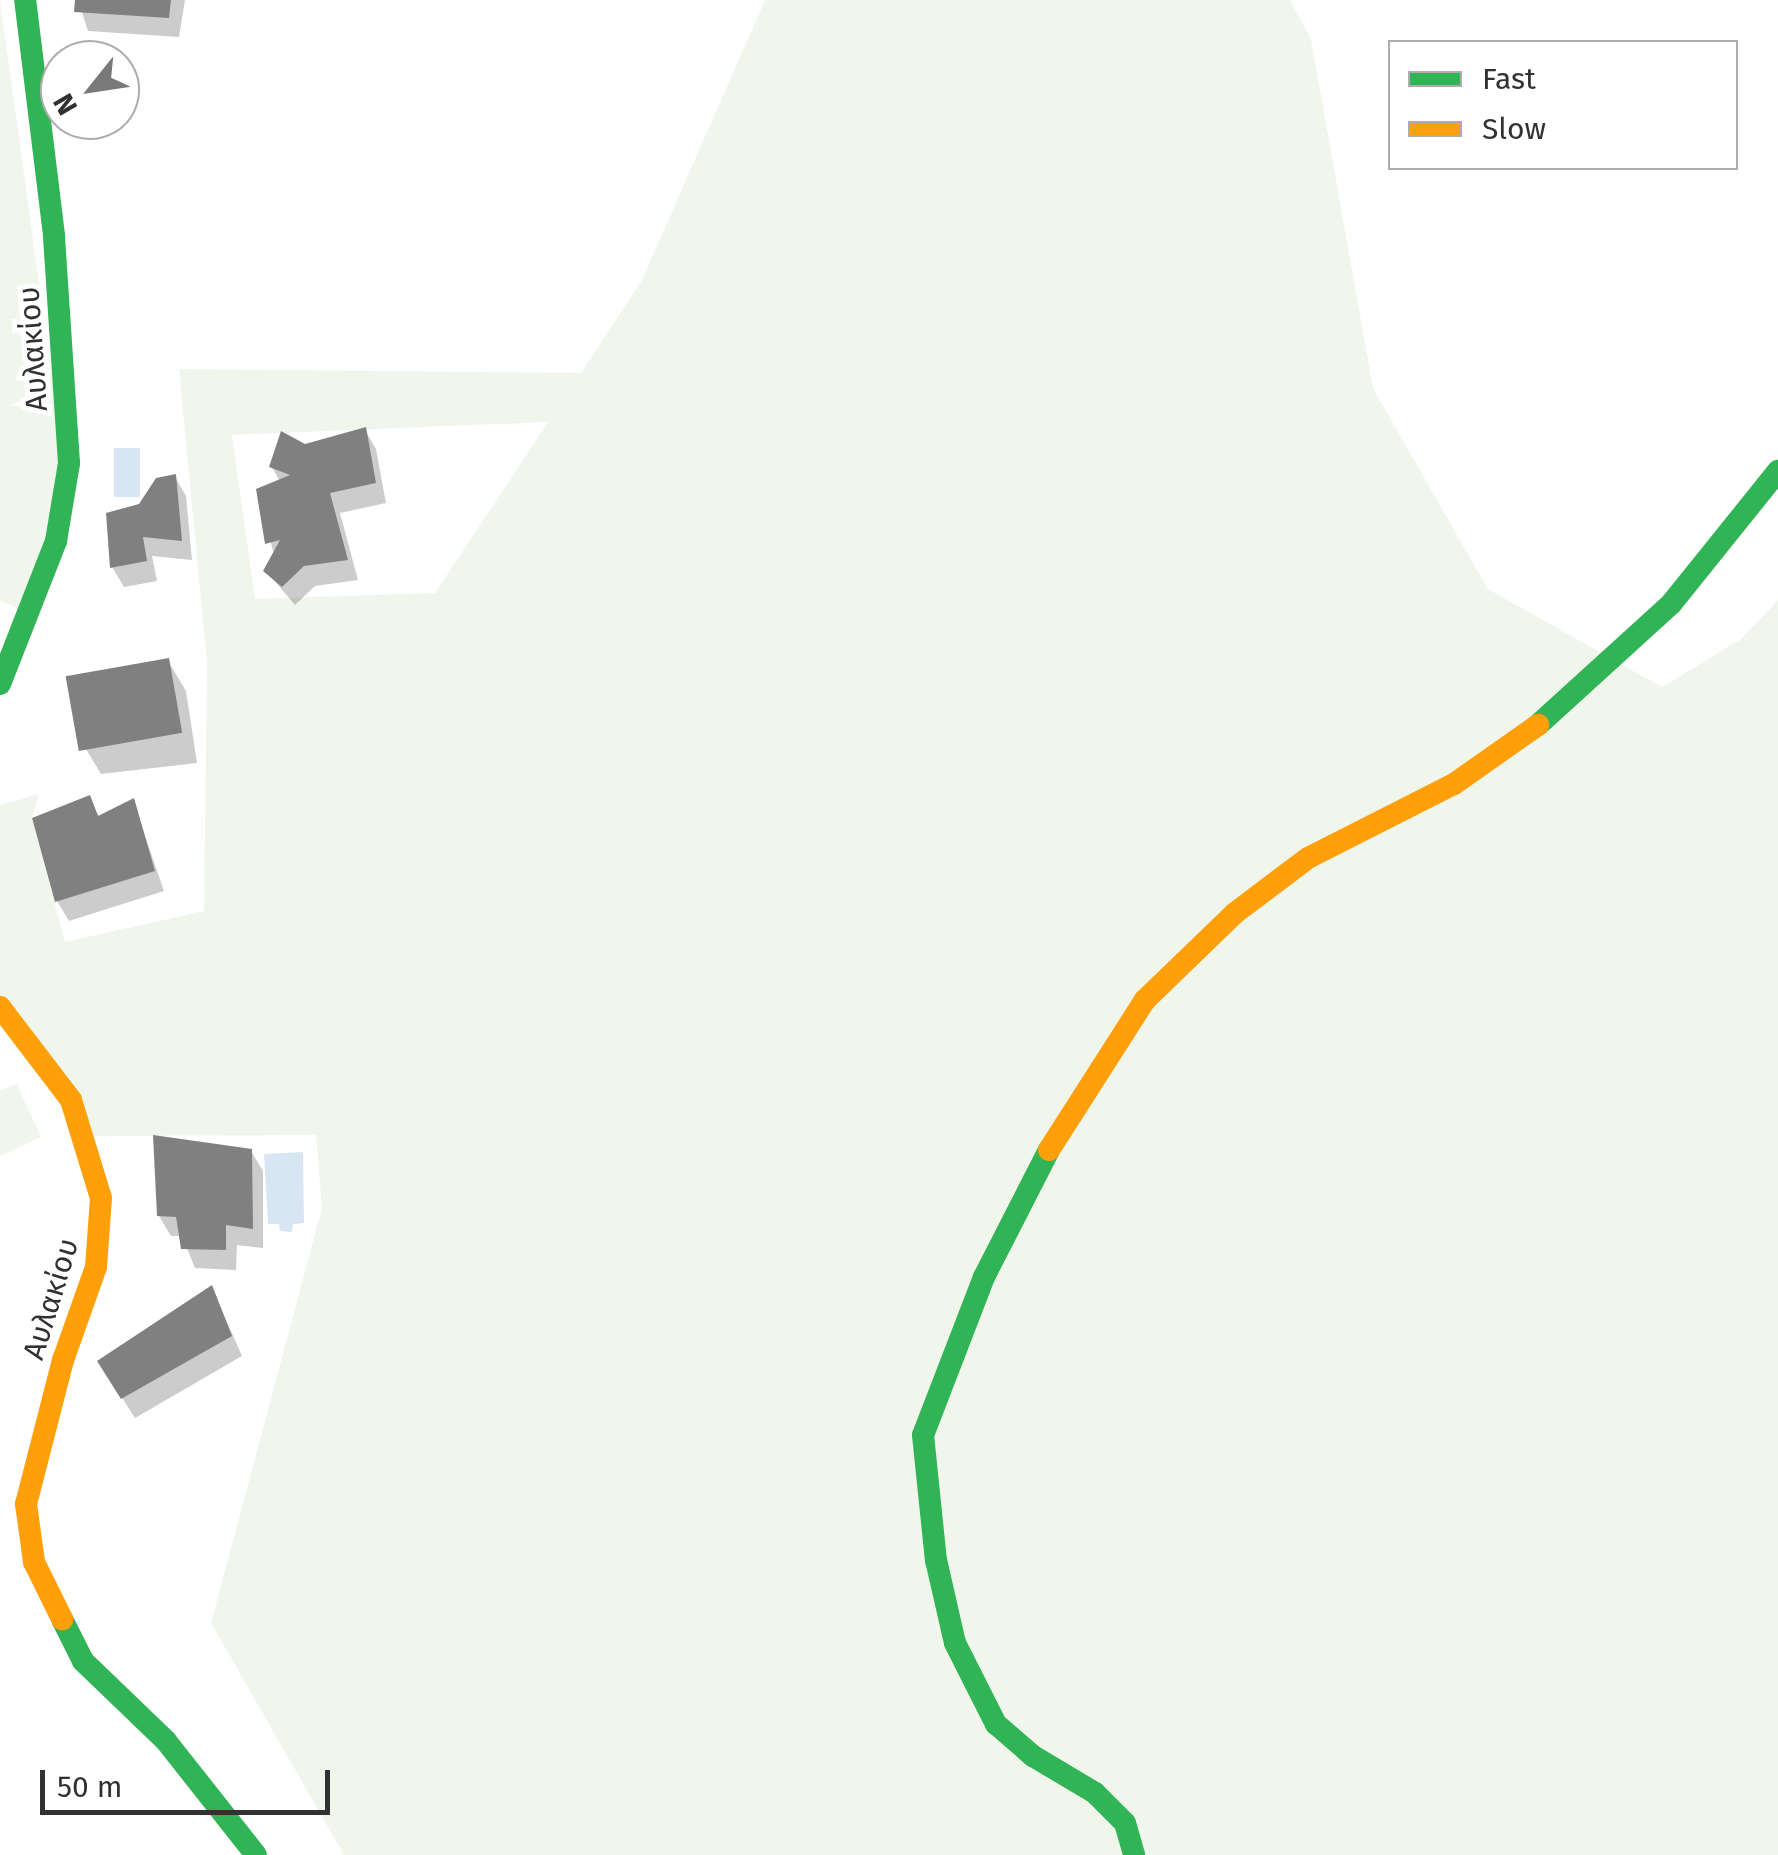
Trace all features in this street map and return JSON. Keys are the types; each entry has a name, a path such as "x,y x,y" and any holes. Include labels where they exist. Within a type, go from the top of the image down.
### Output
{"street":[{"name":"Αυλακίου","path":"0,684 56,541 68,463 54,235 25,0"},
{"path":"1134,1855 1125,1823 1095,1792 1033,1756 996,1724 955,1643 936,1560 923,1435 946,1362 984,1277 1073,1104 1145,1000 1235,913 1308,858 1454,784 1564,707 1671,604 1778,471"},
{"name":"Αυλακίου","path":"0,1007 71,1100 101,1198 96,1267 57,1379 26,1504 34,1562 83,1661 166,1741 256,1855"}],"shaded area":[{"path":"0,0 64,463 28,614 0,600"},
{"path":"765,0 1290,0 1311,39 1373,388 1488,589 1662,687 1741,639 1778,600 1778,1855 344,1855 211,1623 322,1208 316,1135 86,1136 0,1007 0,805 39,794 32,818 65,942 204,911 207,663 179,369 581,373 642,280","holes":["548,422 435,593 255,599 232,435"]},
{"path":"17,1084 41,1137 0,1156 0,1091"}],"water":[{"path":"114,448 140,448 140,497 114,497"},
{"path":"303,1152 304,1223 293,1224 292,1232 280,1231 279,1224 268,1224 264,1154"}],"building":[{"path":"75,0 171,0 169,18 74,12"},
{"path":"366,427 376,483 330,493 348,560 304,566 282,587 263,571 280,540 265,544 256,489 290,475 269,467 281,431 305,444"},
{"path":"176,474 182,541 143,537 147,561 110,568 106,513 139,504 156,478"},
{"path":"169,658 182,733 79,751 66,676"},
{"path":"90,795 98,816 134,798 155,871 55,902 32,818"},
{"path":"153,1135 252,1149 253,1229 226,1225 226,1250 181,1249 176,1217 157,1216"},
{"path":"212,1285 232,1336 121,1399 97,1361"}],"traffic: fast":[{"path":"0,684 56,541 69,463 54,235 25,0"},
{"path":"1538,725 1671,604 1778,471"},
{"path":"1049,1150 984,1277 923,1435 936,1560 955,1643 996,1724 1033,1756 1095,1793 1125,1823 1134,1855"},
{"path":"62,1619 83,1661 166,1741 256,1855"}],"traffic: slow":[{"path":"1049,1150 1145,1000 1235,913 1308,858 1454,784 1538,725"},
{"path":"0,1007 71,1100 101,1198 96,1267 63,1360 26,1504 34,1562 62,1619"}]}
